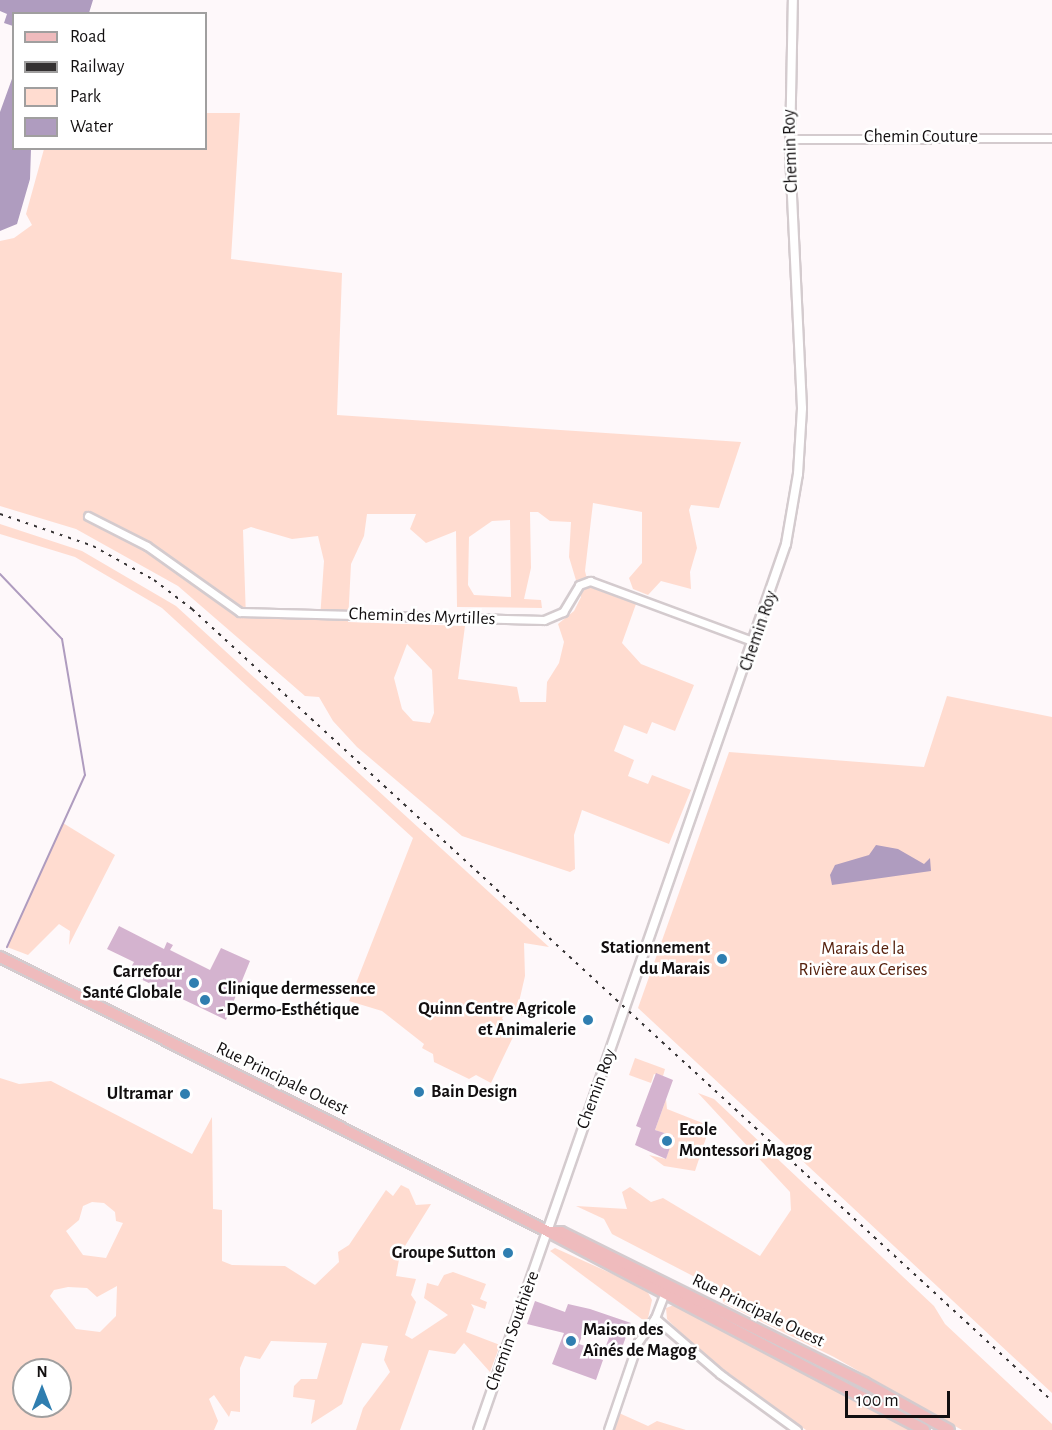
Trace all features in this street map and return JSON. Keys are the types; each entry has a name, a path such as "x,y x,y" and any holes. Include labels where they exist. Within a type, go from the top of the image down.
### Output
{"main road":[{"name":"Rue Principale Ouest","path":"0,957 549,1232 561,1232 924,1430"},
{"name":"Rue Principale Ouest","path":"665,1289 949,1430"}],"street":[{"name":"Chemin Roy","path":"549,1232 755,642 784,552 800,451 802,376 790,139 793,0"},
{"name":"Chemin Couture","path":"790,139 1052,138"},
{"name":"Chemin des Myrtilles","path":"88,516 161,555 240,612 544,620 564,612 579,585 590,581 755,642"},
{"name":"Chemin Southière","path":"478,1430 549,1232"},
{"path":"609,1430 638,1342 655,1318 665,1289"},
{"path":"655,1318 720,1374 796,1430"}],"green space":[{"path":"207,113 240,113 231,259 342,273 337,415 741,442 719,508 691,505 689,510 697,548 690,572 691,589 661,581 648,595 633,589 629,578 642,563 642,512 593,503 585,571 589,587 636,604 622,643 641,664 694,685 675,731 652,722 647,734 624,725 614,751 634,760 628,776 648,784 652,775 691,790 669,844 582,810 574,835 575,869 570,872 462,836 357,747 333,721 319,697 305,696 178,586 76,529 0,506 0,241 14,238 32,225 26,214 44,150 207,150","holes":["530,512 538,512 550,521 571,522 569,557 581,597 574,611 558,624 564,642 559,663 547,682 546,702 520,702 517,687 458,679 465,626 348,622 351,564 364,536 367,514 416,514 410,529 426,543 456,531 457,607 542,608 541,600 524,599 531,568","510,520 511,597 474,595 468,585 469,537 492,521","251,527 292,539 318,536 324,561 320,619 246,618 243,530","407,644 432,670 434,713 430,723 413,721 402,709 394,678"]},
{"path":"0,524 82,551 176,606 549,947 524,943 525,976 519,1002 527,1010 524,1017 511,1011 502,1018 513,1037 491,1083 476,1075 469,1079 434,1062 433,1054 422,1048 424,1044 382,1011 349,1001 413,838 162,608 75,557 0,534"},
{"name":"Marais de la Rivière aux Cerises","path":"947,696 1052,717 1052,1393 638,1008 729,752 924,767"},
{"path":"63,823 115,855 69,945 70,931 59,924 28,955 7,947"},
{"path":"635,1058 665,1069 663,1076 654,1074 651,1083 629,1075"},
{"path":"0,1078 19,1084 51,1081 192,1154 212,1117 213,1209 222,1210 222,1261 232,1265 285,1266 315,1285 339,1262 338,1252 349,1245 386,1190 393,1196 401,1185 409,1189 416,1205 431,1204 400,1254 396,1276 416,1279 411,1295 416,1302 405,1335 412,1339 448,1315 424,1298 427,1283 438,1286 444,1275 453,1272 486,1284 480,1299 487,1302 485,1309 471,1304 474,1309 466,1332 500,1345 490,1372 464,1343 455,1354 429,1350 400,1430 356,1430 363,1408 390,1372 384,1360 388,1346 362,1343 342,1404 311,1424 315,1400 293,1397 294,1386 301,1379 317,1379 327,1343 271,1341 260,1359 245,1356 240,1368 240,1412 231,1411 229,1417 214,1395 209,1399 218,1421 214,1430 0,1430","holes":["92,1202 104,1203 115,1212 116,1221 123,1223 106,1258 83,1255 66,1231 79,1220 83,1206","117,1286 116,1316 100,1332 76,1329 50,1296 54,1290 68,1287 87,1288 97,1297"]},
{"path":"698,1093 714,1099 934,1306 945,1324 1052,1424 1052,1430 962,1430 834,1357 724,1303 721,1297 741,1306 745,1303 612,1234 604,1219 576,1206 627,1209 622,1192 630,1187 651,1202 663,1198 760,1256 791,1210 790,1192"},
{"path":"666,1099 667,1109 710,1126 695,1171 664,1166 649,1155 666,1159 673,1136 655,1130"},
{"path":"555,1248 646,1289 652,1300 647,1323 550,1251"},
{"path":"674,1305 919,1430 806,1430 697,1350 667,1319 666,1308"},
{"path":"619,1413 648,1426 657,1421 686,1430 613,1430"}],"water":[{"path":"0,0 93,0 89,12 12,12 12,26 4,23 7,14 0,11"},
{"path":"12,79 12,150 31,150 30,179 17,224 0,231 0,112"},
{"path":"876,845 898,849 924,864 930,858 931,871 832,885 830,875 835,865 869,855"}],"building":[{"name":"Carrefour Santé Globale","path":"119,926 164,949 167,942 173,945 170,950 210,970 221,948 250,961 226,1020 128,973 134,962 107,949"},
{"name":"Ecole Montessori Magog","path":"656,1073 673,1080 655,1130 674,1136 666,1159 635,1145 641,1128 636,1126"},
{"name":"Maison des Aînés de Magog","path":"535,1301 565,1312 568,1304 590,1309 631,1323 620,1353 605,1348 609,1338 586,1325 579,1344 585,1346 582,1353 603,1360 596,1380 552,1364 564,1333 527,1324"}],"waterway":[{"path":"0,574 62,639 85,775 7,947"}],"railway":[{"path":"0,514 93,546 154,580 192,609 1052,1401"}],"place":[{"name":"Stationnement du Marais","path":"722,959"},
{"name":"Carrefour Santé Globale","path":"194,983"},
{"name":"Clinique dermessence - Dermo-Esthétique","path":"205,1000"},
{"name":"Quinn Centre Agricole et Animalerie","path":"588,1020"},
{"name":"Bain Design","path":"419,1092"},
{"name":"Ultramar","path":"185,1094"},
{"name":"Ecole Montessori Magog","path":"667,1141"},
{"name":"Groupe Sutton","path":"508,1253"},
{"name":"Maison des Aînés de Magog","path":"571,1341"}]}
